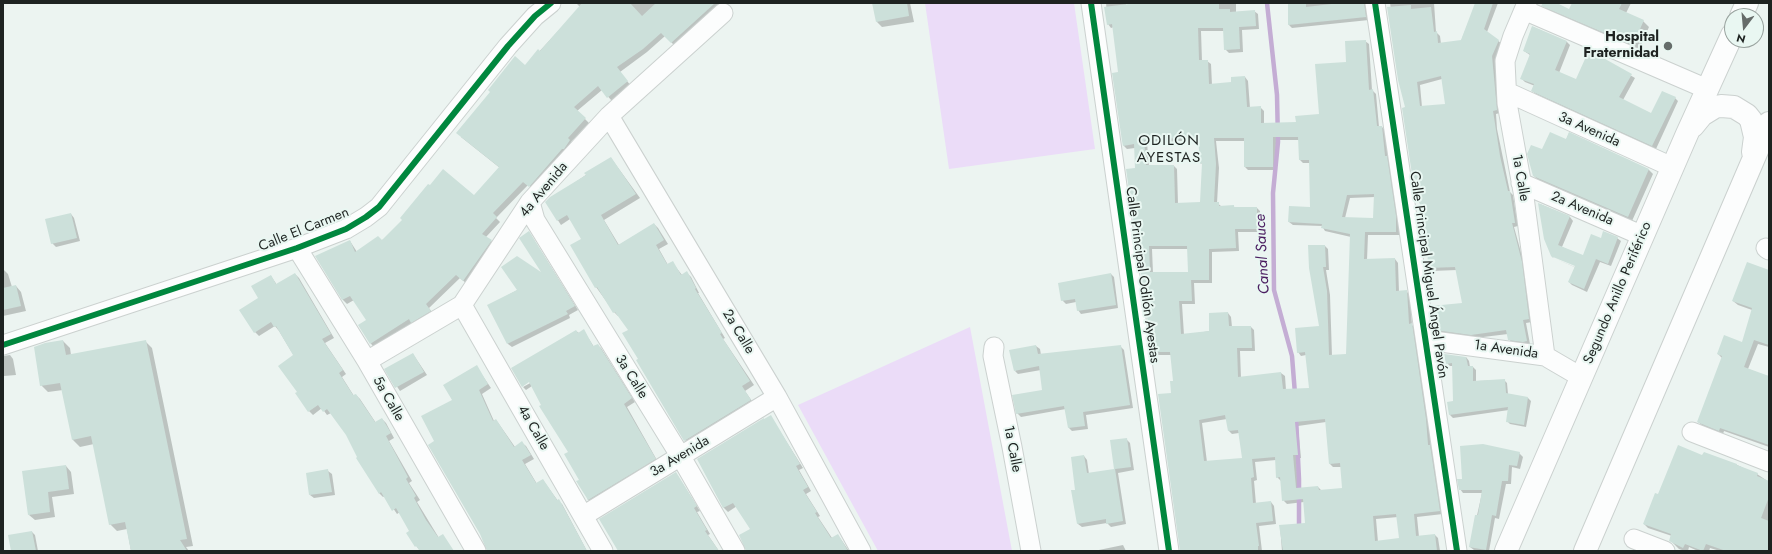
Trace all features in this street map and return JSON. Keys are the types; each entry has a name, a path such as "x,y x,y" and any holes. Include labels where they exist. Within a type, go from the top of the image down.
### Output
{"main road":[{"name":"Segundo Anillo Periférico","path":"1506,551 1672,167 1726,48"},
{"path":"1687,134 1702,115 1709,110 1721,106 1734,106 1748,115 1753,125 1755,145 1751,165"},
{"path":"1585,551 1769,123"}],"street":[{"name":"Calle El Carmen","path":"3,345 297,248 346,229 379,207 508,46 535,16 551,3"},
{"name":"Calle Principal Odilón Ayestas","path":"1091,3 1169,551"},
{"name":"Calle Principal Miguel Ángel Pavón","path":"1376,3 1457,551"},
{"path":"1526,7 1707,89"},
{"name":"1a Calle","path":"1526,7 1513,36 1505,61 1507,103 1521,183 1545,356"},
{"name":"4a Avenida","path":"367,361 462,305 530,202 609,116 723,13"},
{"name":"3a Avenida","path":"1507,92 1672,167"},
{"name":"2a Calle","path":"609,116 777,397 861,551"},
{"name":"2a Avenida","path":"1521,183 1643,236"},
{"name":"3a Calle","path":"530,202 535,220 681,457 734,551"},
{"name":"5a Calle","path":"297,248 367,361 476,551"},
{"name":"4a Calle","path":"462,305 603,551"},
{"name":"1a Avenida","path":"1426,340 1545,356 1581,377"},
{"name":"1a Calle","path":"994,347 993,356 1012,447 1031,551"},
{"name":"3a Avenida","path":"583,516 777,397"},
{"path":"1692,432 1769,462"},
{"path":"1634,539 1665,551"}],"shaded area":[{"path":"925,3 1074,3 1095,149 949,169"},
{"path":"970,327 1012,551 878,551 798,405"}],"building":[{"path":"582,3 630,3 642,16 656,3 715,3 671,43 661,33 643,49 617,67 628,81 607,98 598,86 574,107 586,118 568,138 570,140 564,149 562,149 529,187 523,182 493,213 497,217 482,234 492,240 463,281 456,275 426,304 431,311 411,323 409,319 370,344 358,325 366,320 350,296 342,300 315,256 350,240 355,252 378,236 382,240 402,220 400,218 428,184 430,185 443,169 474,195 499,167 456,133 490,92 488,90 515,56 525,65 538,49 540,51"},
{"path":"872,3 907,3 909,16 876,22"},
{"path":"1136,3 1219,3 1219,9 1230,9 1230,12 1255,10 1256,26 1239,27 1240,49 1224,50 1223,28 1198,28 1199,60 1208,60 1209,84 1231,82 1231,77 1245,76 1247,107 1261,106 1261,123 1296,122 1295,116 1319,114 1315,64 1346,62 1345,41 1366,40 1369,90 1373,89 1377,126 1382,126 1385,156 1387,156 1396,216 1396,232 1365,232 1364,259 1395,258 1396,291 1407,290 1409,324 1412,323 1426,419 1428,445 1430,445 1440,511 1414,514 1416,536 1435,534 1437,551 1283,551 1279,525 1305,523 1303,499 1282,501 1280,477 1276,478 1275,457 1252,459 1254,477 1251,478 1253,503 1271,501 1273,521 1256,523 1259,546 1258,551 1180,551 1158,394 1171,393 1170,381 1173,381 1170,352 1152,352 1126,169 1135,168 1134,144 1123,146 1112,73 1118,72 1112,24 1107,25 1104,7","holes":["1198,137 1200,164 1202,163 1200,202 1175,203 1174,165 1146,165 1144,140","1273,137 1298,137 1299,160 1309,160 1310,207 1289,206 1288,222 1322,224 1321,228 1350,234 1346,354 1329,355 1327,291 1323,267 1326,267 1325,245 1308,245 1309,268 1319,326 1295,328 1297,353 1305,352 1309,388 1283,389 1281,372 1238,377 1237,348 1252,348 1251,326 1229,326 1228,312 1209,313 1209,331 1181,334 1179,301 1192,301 1191,280 1209,280 1209,249 1236,248 1235,229 1257,229 1257,207 1234,207 1234,205 1219,206 1219,202 1214,202 1216,164 1214,138 1244,138 1244,167 1273,167","1374,194 1373,218 1342,217 1347,195","1149,246 1187,246 1188,272 1150,272","1225,415 1228,431 1238,430 1242,458 1204,461 1199,420","1325,419 1329,464 1340,463 1342,488 1319,490 1318,486 1296,488 1293,455 1298,455 1295,422","1396,514 1399,538 1375,541 1373,516"]},
{"path":"1288,3 1306,3 1306,7 1340,3 1364,3 1366,17 1288,25"},
{"path":"1475,3 1493,3 1484,29 1499,40 1492,56 1497,110 1493,111 1500,156 1508,191 1510,191 1515,223 1512,223 1522,262 1529,319 1523,320 1527,341 1523,342 1508,340 1506,330 1471,335 1435,330 1431,306 1462,303 1455,267 1428,268 1427,241 1419,200 1416,201 1402,108 1405,107 1398,80 1387,7 1411,5 1411,9 1431,7 1434,32 1437,31 1438,43 1461,40","holes":["1441,76 1445,104 1420,106 1417,82"]},
{"path":"1543,3 1557,3 1569,9 1572,3 1622,3 1619,9 1644,20 1633,45 1541,6"},
{"path":"1532,26 1567,41 1555,70 1576,79 1589,50 1632,74 1619,97 1651,113 1662,91 1676,97 1652,146 1531,91 1534,84 1520,79 1530,54 1523,51"},
{"path":"1550,132 1566,139 1569,132 1649,169 1628,217 1533,176 1527,154 1531,145 1542,149"},
{"path":"611,157 636,194 601,215 618,245 654,223 664,240 656,245 667,264 673,261 681,275 687,271 696,288 695,289 722,333 720,334 750,381 742,386 751,400 684,441 636,360 638,359 622,333 628,330 615,312 613,313 597,287 595,288 570,245 581,239 567,215 557,221 545,202 550,197 586,175 584,173"},
{"path":"1538,203 1570,216 1558,245 1583,255 1591,234 1601,238 1603,231 1618,237 1608,264 1596,259 1584,289 1568,282 1575,266 1551,256 1544,239"},
{"path":"71,213 77,238 51,244 45,219"},
{"path":"529,231 575,306 566,311 568,314 507,344 487,305 517,290 501,267 517,256 541,272 519,238"},
{"path":"1747,262 1769,270 1769,345 1754,340 1744,367 1769,376 1769,445 1720,428 1719,431 1697,422 1722,356 1717,354 1724,335 1742,342 1752,308 1732,301"},
{"path":"295,273 331,334 322,339 343,370 339,373 353,395 356,394 375,422 382,418 391,433 386,436 408,477 406,479 416,496 414,498 426,520 438,537 443,534 454,551 420,551 416,546 415,547 406,533 409,531 396,508 392,511 381,492 379,494 356,458 357,457 346,435 327,409 323,412 318,405 308,412 295,393 297,392 278,366 293,355 276,326 274,327 271,322 254,333 239,310 258,298 251,286 271,275 276,284"},
{"path":"1111,273 1116,305 1077,311 1075,299 1061,301 1058,283"},
{"path":"16,285 21,306 3,310 3,288"},
{"path":"584,329 593,346 598,344 632,398 624,404 656,459 588,500 576,481 579,480 564,454 568,452 539,406 541,405 529,382 522,387 511,368 576,330 578,333"},
{"path":"63,340 66,355 146,340 187,539 180,540 187,551 131,551 125,522 109,525 91,436 72,440 60,383 40,386 34,347 45,343"},
{"path":"1036,345 1038,354 1121,345 1130,405 1083,412 1085,426 1068,428 1064,406 1016,414 1012,395 1042,390 1039,366 1014,371 1009,350"},
{"path":"413,353 424,372 395,388 384,369"},
{"path":"1444,354 1466,357 1468,366 1473,366 1473,381 1505,379 1506,393 1528,397 1524,425 1506,422 1508,407 1449,415 1447,402 1453,401 1452,363 1446,364"},
{"path":"477,365 488,384 479,390 493,421 496,419 514,447 522,441 531,455 522,460 536,483 543,479 557,500 559,499 587,551 487,551 480,534 428,445 434,441 421,416 452,400 443,385"},
{"path":"771,415 800,464 796,466 808,487 803,490 817,512 815,513 831,538 838,534 848,551 746,551 739,535 750,529 733,503 723,508 697,459"},
{"path":"1127,438 1131,467 1115,469 1123,521 1106,524 1106,519 1077,524 1071,490 1075,490 1071,457 1084,455 1087,473 1114,469 1110,440"},
{"path":"1483,444 1520,452 1517,466 1509,465 1508,481 1502,481 1496,516 1492,515 1486,550 1469,547 1475,515 1478,515 1482,490 1459,490 1457,479 1462,479 1460,446"},
{"path":"1678,445 1702,455 1704,452 1737,464 1758,473 1757,476 1769,481 1769,497 1761,518 1769,521 1769,551 1726,551 1706,544 1703,551 1685,544 1683,548 1669,541 1671,534 1643,524 1655,493 1658,494"},
{"path":"66,465 69,489 48,492 50,512 28,515 22,471"},
{"path":"328,469 332,492 309,495 306,473"},
{"path":"676,472 697,506 694,508 707,530 705,531 719,551 618,551 599,519"},
{"path":"32,531 36,551 11,551 8,535"}],"waterway":[{"name":"Canal Sauce","path":"1267,3 1277,95 1278,142 1273,193 1274,290 1292,356 1295,394"},
{"name":"Canal Sauce","path":"1296,417 1299,479 1299,528"}],"cycle path":[{"path":"3,345 297,248 346,229 366,217 379,207 508,46 535,16 551,3"},
{"path":"1091,3 1169,551"},
{"path":"1375,3 1457,551"}],"place":[{"name":"Hospital Fraternidad","path":"1668,46"}],"district":[{"name":"ODILÓN AYESTAS","path":"1169,150"}]}
